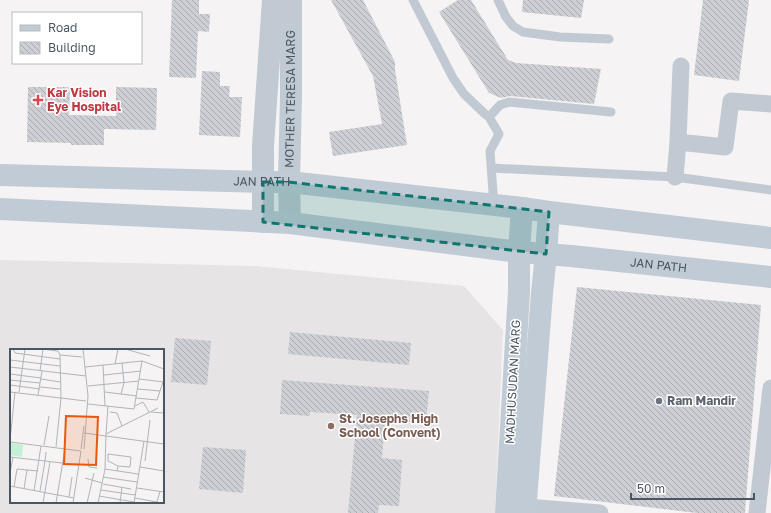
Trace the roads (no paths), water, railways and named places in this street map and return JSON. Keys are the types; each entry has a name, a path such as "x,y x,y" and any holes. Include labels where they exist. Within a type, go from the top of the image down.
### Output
{"main road":[{"name":"JAN PATH","path":"0,175 290,182 549,212"},
{"name":"MADHUSUDAN MARG","path":"519,511 518,291 522,208"},
{"path":"0,209 290,223 519,252"},
{"path":"549,212 771,238"},
{"name":"MADHUSUDAN MARG","path":"519,511 546,254 549,212"},
{"name":"JAN PATH","path":"519,252 771,277"}],"street":[{"name":"MOTHER TERESA MARG","path":"263,222 263,146 273,0"},
{"name":"MOTHER TERESA MARG","path":"290,0 290,223"},
{"path":"675,177 681,66"},
{"path":"678,142 725,147 731,101 771,104"},
{"path":"757,513 771,388"},
{"path":"519,511 600,513"}],"lane":[{"path":"413,0 453,78 464,94 489,117 499,134 490,151 494,206"},
{"path":"498,0 513,26 523,32 609,39"},
{"path":"489,117 500,105 510,102 611,112"},
{"path":"492,168 675,177 771,190"}],"place":[{"name":"Kar Vision Eye Hospital","path":"38,100"},
{"name":"Ram Mandir","path":"659,401"},
{"name":"St. Josephs High School (Convent)","path":"331,426"}]}
